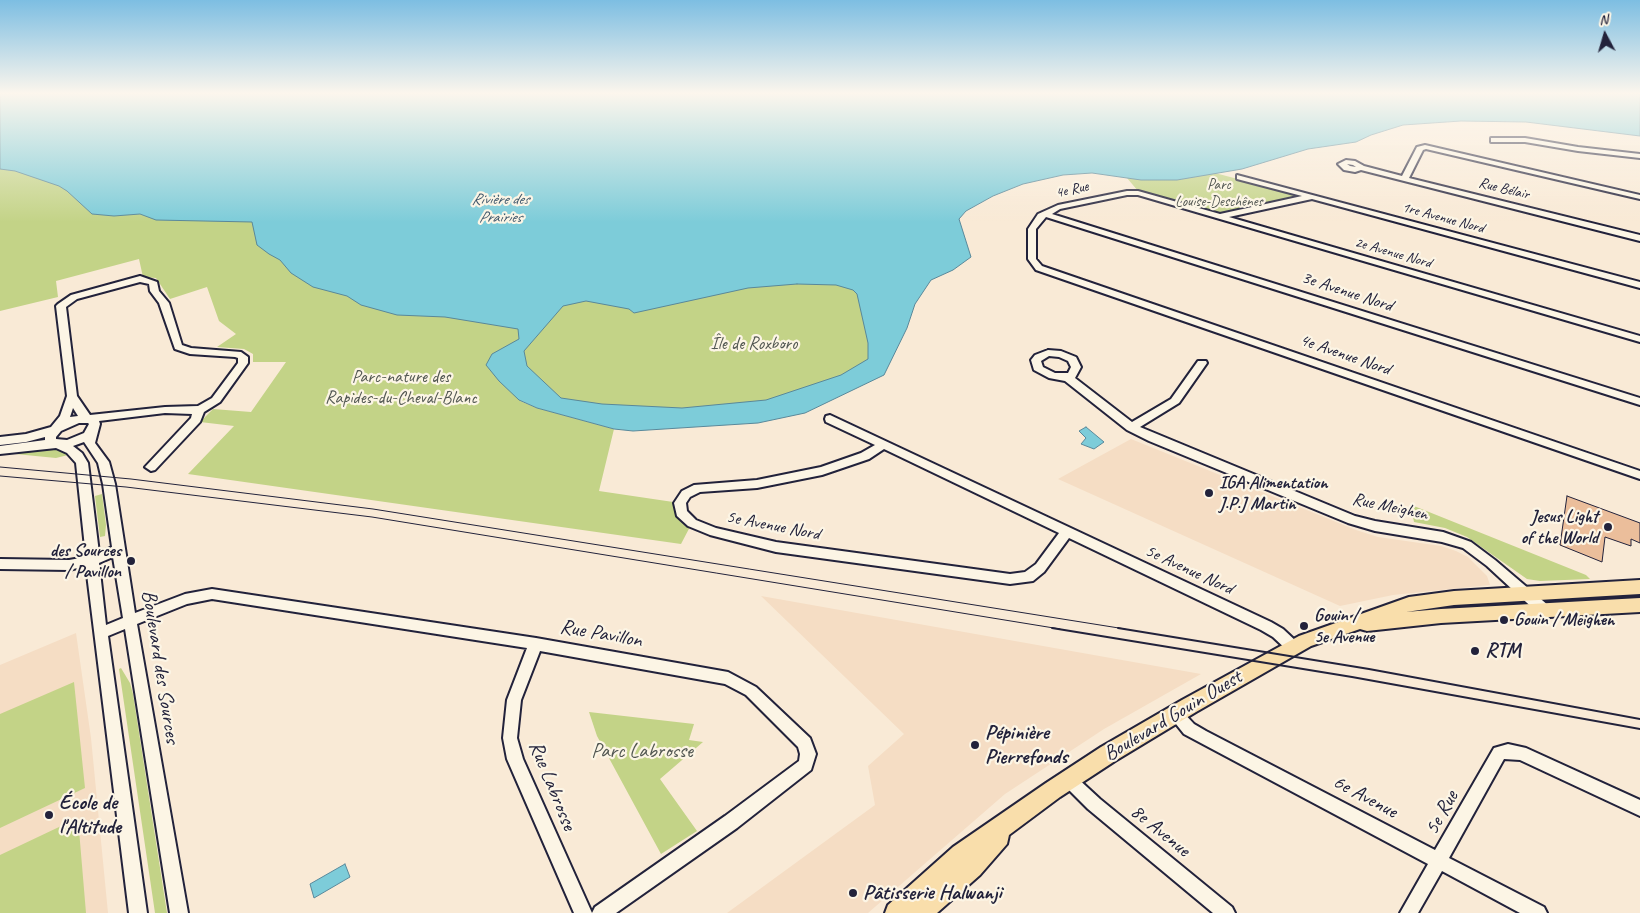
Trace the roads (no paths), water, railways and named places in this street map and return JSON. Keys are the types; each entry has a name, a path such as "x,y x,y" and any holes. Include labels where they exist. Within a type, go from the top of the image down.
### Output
{"main road":[{"name":"Boulevard Gouin Ouest","path":"896,913 961,855 1069,780 1175,714 1293,647 1340,627 1408,604 1454,598 1640,587"},
{"name":"Boulevard Gouin Ouest","path":"1340,627 1434,617 1640,605"},
{"name":"Boulevard Gouin Ouest","path":"920,913 972,867 1013,820"}],"street":[{"path":"1494,140 1525,140 1578,149 1640,156"},
{"path":"1404,179 1420,149 1425,147 1640,197"},
{"name":"Rue Bélair","path":"1360,168 1640,238"},
{"name":"1re Avenue Nord","path":"1240,177 1640,285"},
{"name":"4e Rue","path":"1039,268 1032,259 1032,229 1038,218 1064,205 1127,193 1138,193"},
{"name":"2e Avenue Nord","path":"1138,193 1640,339"},
{"path":"1220,217 1311,197"},
{"name":"3e Avenue Nord","path":"1044,214 1640,402"},
{"name":"4e Avenue Nord","path":"1039,268 1640,475"},
{"path":"0,441 34,437 75,420 88,419 150,412 167,409 199,410 216,400 242,366 244,359 237,354 190,351 178,347 164,303 156,291 153,282 146,279 78,296 64,302 60,308 72,396 83,416 88,419"},
{"path":"1131,427 1175,401 1202,363"},
{"name":"Rue Meighen","path":"1068,378 1131,427 1153,438 1352,520 1375,526 1433,535 1458,542 1482,555 1544,610"},
{"path":"72,396 66,414 50,438 51,442 75,453 82,462 93,575 138,913"},
{"path":"151,467 196,419 199,410"},
{"path":"0,450 39,444 76,442 111,423 150,412"},
{"name":"Boulevard des Sources","path":"88,419 95,424 89,443 102,458 107,473 118,550 179,913"},
{"name":"5e Avenue Nord","path":"830,419 1266,626 1278,633 1293,647"},
{"name":"5e Avenue Nord","path":"883,445 866,456 822,471 757,484 698,488 686,494 680,503 681,513 692,523 714,532 776,547 1010,579 1028,577 1040,568 1066,532"},
{"path":"0,564 63,566 93,560 118,550"},
{"name":"Rue Pavillon","path":"101,634 185,599 212,594 536,644 728,678 751,691 805,743 808,754 806,765 601,913"},
{"name":"Rue Labrosse","path":"536,644 514,700 510,738 515,759 582,913"},
{"name":"6e Avenue","path":"1175,714 1189,729 1200,736 1538,913"},
{"name":"5e Rue","path":"1409,913 1440,861 1499,753 1508,751 1522,753 1640,808"},
{"name":"8e Avenue","path":"1069,780 1094,804 1226,913"}],"water":[{"name":"Rivière des Prairies","path":"0,137 1368,137 1356,142 1308,149 1242,169 1177,180 1141,180 1092,173 1063,175 1023,184 993,196 966,211 959,219 971,257 953,270 931,280 915,304 907,328 884,375 805,413 758,423 633,431 614,429 537,408 519,400 499,381 486,365 492,354 519,339 518,329 445,317 397,315 361,305 347,296 313,287 291,273 280,260 257,245 252,222 156,220 140,214 114,216 92,214 59,186 15,171 0,169","holes":["797,284 836,285 853,290 857,294 868,343 868,359 841,375 766,400 682,408 602,404 561,398 527,366 524,351 563,306 586,301 629,309 634,313 748,288"]},
{"path":"1086,427 1104,442 1094,449 1081,444 1086,438 1079,431"},
{"path":"345,864 350,877 314,898 310,884"}],"tram line":[{"path":"0,467 131,479 373,509 1125,629"},
{"path":"0,476 126,487 372,517 1060,629"},
{"path":"1052,628 1352,677 1640,729"},
{"path":"1118,628 1369,669 1640,719"}],"place":[{"name":"IGA Alimentation J.P.J Martin","path":"1209,493"},
{"name":"Jesus Light of the World","path":"1608,527"},
{"name":"des Sources / Pavillon","path":"131,561"},
{"name":"Gouin / Meighen","path":"1504,620"},
{"name":"Gouin / 5e Avenue","path":"1304,626"},
{"name":"RTM","path":"1475,651"},
{"name":"Pépinière Pierrefonds","path":"975,745"},
{"name":"École de l'Altitude","path":"49,815"},
{"name":"Pâtisserie Halwanji","path":"853,893"}],"park label":[{"name":"Parc Louise-Deschênes","path":"1219,194"},
{"name":"Île de Roxboro","path":"754,344"},
{"name":"Parc-nature des Rapides-du-Cheval-Blanc","path":"401,387"},
{"name":"Parc Labrosse","path":"642,751"}]}
